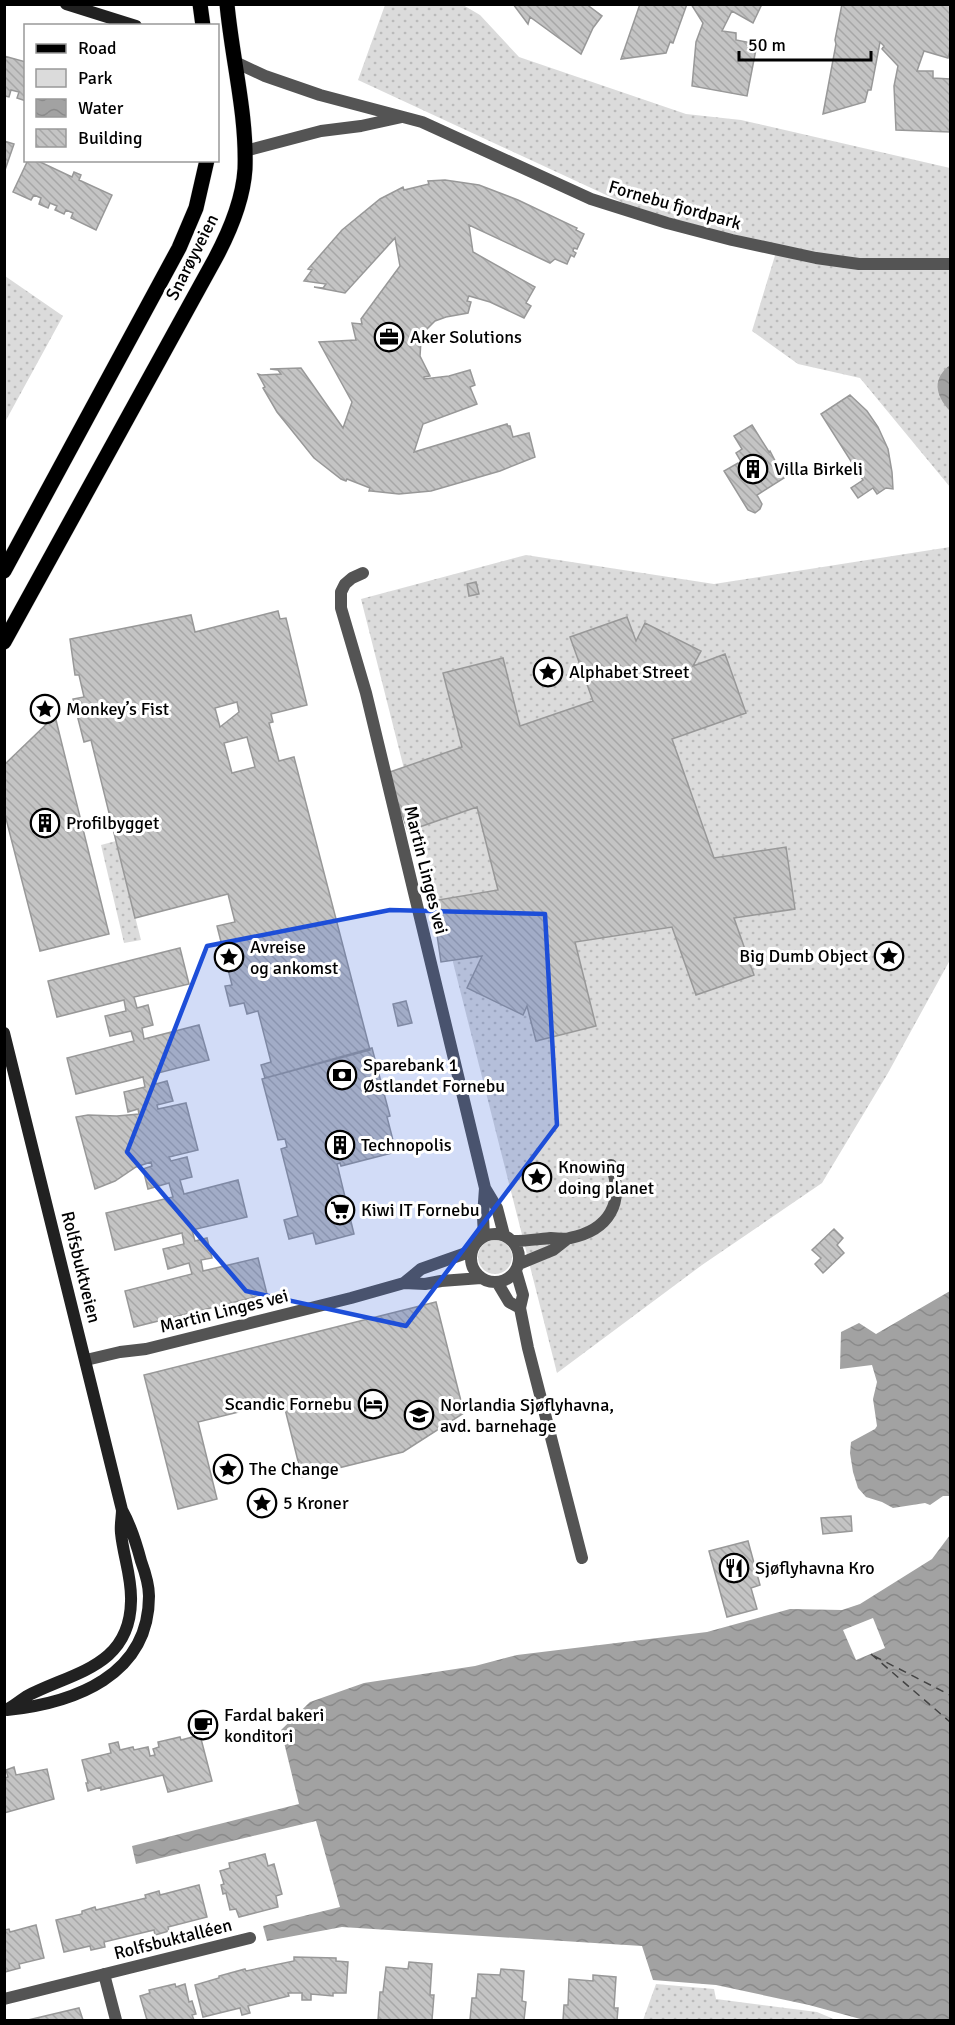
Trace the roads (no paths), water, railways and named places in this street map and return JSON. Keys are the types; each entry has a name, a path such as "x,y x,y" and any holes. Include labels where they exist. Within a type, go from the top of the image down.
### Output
{"main road":[{"path":"201,4 203,24"},
{"name":"Snarøyveien","path":"4,642 224,242 235,217 245,170 245,151 227,4"},
{"name":"Snarøyveien","path":"4,571 179,248 196,208 207,162"}],"street":[{"path":"66,4 130,24"},
{"name":"Fornebu fjordpark","path":"235,62 265,76 320,95 406,116 591,199 667,223 816,258 859,264 951,264"},
{"path":"245,151 321,131 361,126 406,116"},
{"name":"Martin Linges vei","path":"363,573 345,584 341,592 341,608 366,693 485,1188 497,1208 508,1238"},
{"name":"Rolfsbuktveien","path":"4,1033 122,1510 121,1532 131,1600 125,1633 114,1650 101,1662 27,1696 6,1710"},
{"path":"567,1239 508,1238 495,1233 484,1236 476,1243 472,1251 472,1266 481,1278 490,1282 508,1279 518,1268 553,1250 567,1239 599,1226 614,1205 617,1189 611,1165"},
{"name":"Martin Linges vei","path":"484,1236 485,1188"},
{"path":"508,1238 519,1251 518,1268 523,1295 520,1308 582,1558"},
{"name":"Martin Linges vei","path":"86,1360 146,1349 351,1298 404,1282 421,1269 472,1251"},
{"name":"Martin Linges vei","path":"404,1282 425,1284 481,1278"},
{"path":"497,1282 509,1302 520,1308"},
{"name":"Rolfsbuktveien","path":"6,1710 33,1707 96,1686 120,1669 135,1648 146,1620 149,1594 133,1528 122,1510"},
{"name":"Rolfsbuktalléen","path":"4,1998 250,1938"},
{"name":"Rolfsbuktalléen","path":"104,1974 116,2020"}],"water":[{"path":"950,365 950,411 941,399 938,381"},
{"path":"950,1291 950,1496 943,1496 930,1505 925,1503 893,1508 866,1497 858,1488 853,1472 851,1442 877,1426 873,1399 877,1382 872,1365 840,1369 841,1332 859,1323 876,1334"},
{"path":"950,1535 950,2020 864,2020 809,2005 716,1985 653,1980 642,1946 342,1927 267,1941 263,1926 340,1907 316,1821 136,1864 132,1846 299,1804 281,1730 310,1702 364,1683 475,1666 517,1655 707,1632 790,1609 842,1610 860,1604 932,1559"}],"place":[{"name":"Aker Solutions","path":"389,337"},
{"name":"Villa Birkeli","path":"753,469"},
{"name":"Alphabet Street","path":"548,672"},
{"name":"Monkey’s Fist","path":"45,709"},
{"name":"Profilbygget","path":"45,823"},
{"name":"Big Dumb Object","path":"889,956"},
{"name":"Avreise og ankomst","path":"229,957"},
{"name":"Sparebank 1 Østlandet Fornebu","path":"342,1075"},
{"name":"Technopolis","path":"340,1145"},
{"name":"Knowing doing planet","path":"537,1177"},
{"name":"Kiwi IT Fornebu","path":"340,1210"},
{"name":"Scandic Fornebu","path":"373,1404"},
{"name":"Norlandia Sjøflyhavna, avd. barnehage","path":"419,1415"},
{"name":"The Change","path":"228,1469"},
{"name":"5 Kroner","path":"262,1503"},
{"name":"Sjøflyhavna Kro","path":"734,1568"},
{"name":"Fardal bakeri konditori","path":"203,1725"}]}
